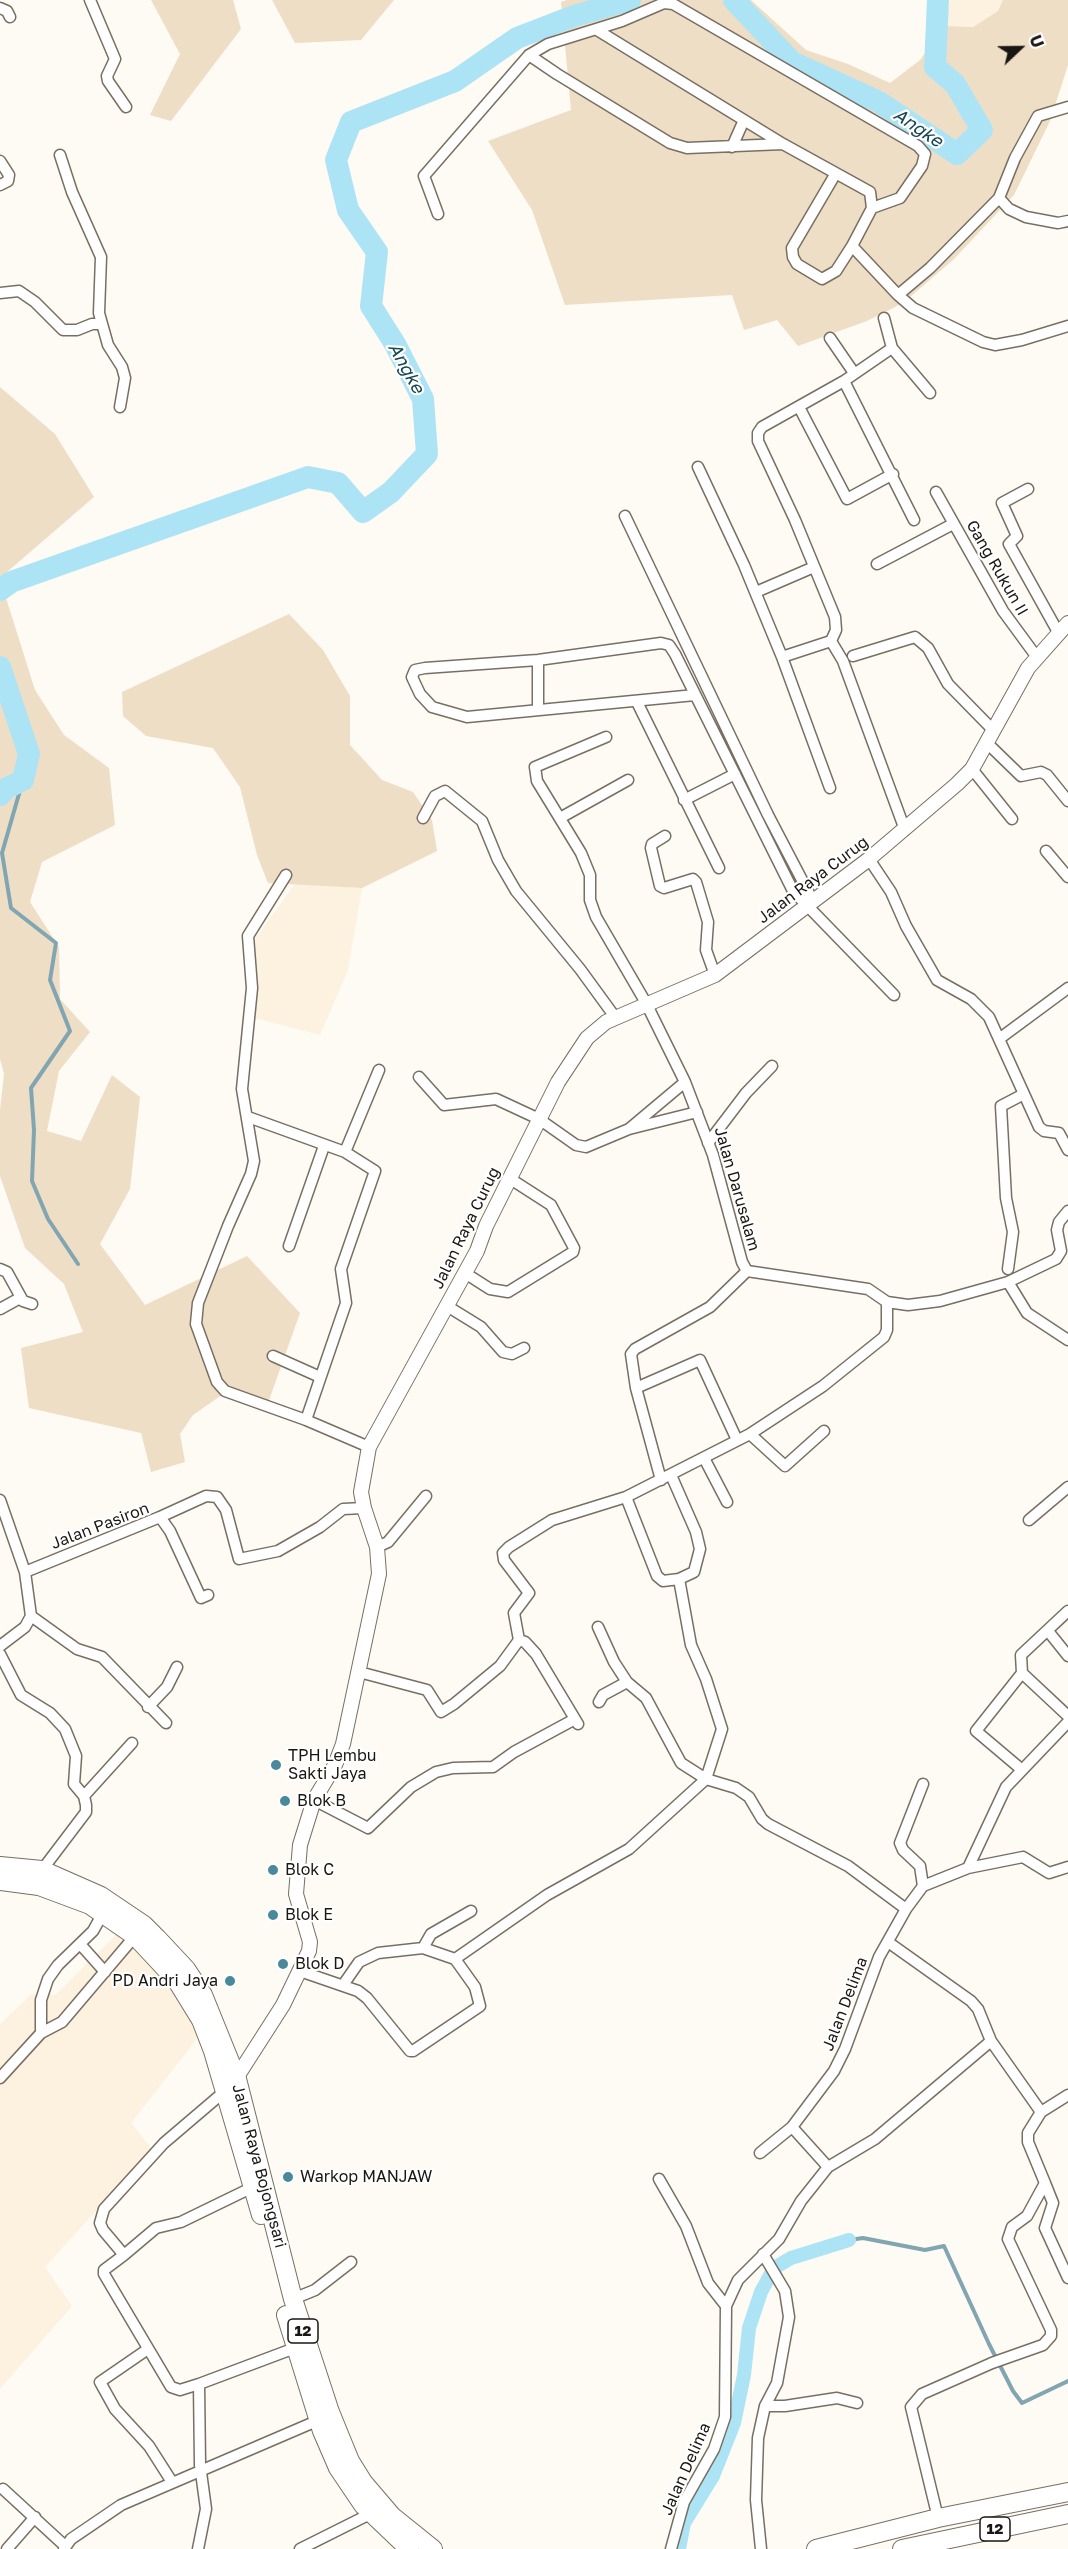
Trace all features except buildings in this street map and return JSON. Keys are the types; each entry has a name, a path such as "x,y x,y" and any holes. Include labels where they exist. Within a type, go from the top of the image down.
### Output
{"highway":[{"name":"Jalan Raya Bojongsari","path":"0,1866 42,1870 101,1896 144,1925 174,1955 204,1995 293,2298 330,2412 350,2461 376,2509 433,2549"},
{"name":"Jalan Raya Bojongsari","path":"0,1881 48,1889 103,1913 135,1936 164,1965 190,1999 231,2085 253,2187 295,2348 319,2420 339,2468 409,2549"},
{"name":"12","path":"816,2549 938,2518 1068,2492"},
{"name":"12","path":"902,2549 923,2547 1068,2514"}],"main road":[{"name":"Jalan Raya Curug","path":"231,2085 300,1971 310,1942 298,1903 296,1884 300,1845 314,1800 339,1757 379,1574 377,1547 363,1508 362,1480 369,1447 465,1273 509,1178 574,1056 587,1038 615,1017 715,975 905,830 972,769 1016,687 1036,656 1063,628"}],"street":[{"path":"90,0 114,58 106,76 126,107"},
{"path":"438,214 424,176 529,55 548,44 597,30 664,3 673,4 918,146 924,154 922,166 900,198 872,208"},
{"path":"0,8 7,11 10,17"},
{"path":"597,30 783,144 836,173 870,192 872,208 852,246 836,271 822,279 797,264 792,248 836,173"},
{"path":"529,55 556,74 670,143 687,148 783,144"},
{"path":"898,295 930,268 999,198 1032,123 1038,116 1068,107"},
{"path":"732,147 744,120"},
{"path":"60,155 72,192 101,257 99,304 102,324 108,345 124,372 120,407"},
{"path":"0,161 9,175 8,181 0,185"},
{"path":"999,198 1009,209 1026,217 1058,223 1068,221"},
{"path":"852,246 913,308 983,342 995,345 1022,340 1068,326"},
{"path":"0,293 20,291 35,302 63,330 76,330 92,324 102,324"},
{"path":"884,318 892,348 930,393"},
{"path":"830,338 855,373"},
{"path":"782,657 831,641 836,630 835,617 795,520 758,441 758,433 762,427 844,381 892,348"},
{"path":"844,381 893,474 914,520"},
{"path":"799,407 848,499 893,474"},
{"path":"698,468 756,592 830,788"},
{"path":"1028,489 1002,503 1017,536 1009,544 1063,628"},
{"name":"Gang Rukun II","path":"936,492 1003,611 1036,656"},
{"path":"625,516 810,904"},
{"path":"877,564 953,524"},
{"path":"756,592 814,567"},
{"path":"853,656 915,637 928,648 948,684 993,730"},
{"path":"831,641 847,671 905,830"},
{"path":"695,695 467,717 455,716 432,707 420,694 412,677 415,670 425,668 538,660 661,643 669,645 675,654 793,891 810,904 894,995"},
{"path":"538,660 538,710"},
{"path":"637,702 719,868"},
{"name":"Jalan Darusalam","path":"606,737 535,767 537,781 581,853 590,875 590,900 596,916 646,1003 685,1082 708,1143 742,1262 747,1271 868,1289 887,1302 908,1305 932,1302 1008,1282 1056,1259 1061,1251 1057,1230 1059,1222 1068,1211"},
{"path":"987,743 1021,776 1041,772 1047,775 1068,801"},
{"path":"972,769 1012,819"},
{"path":"684,800 735,774"},
{"path":"560,818 628,780"},
{"path":"423,818 435,796 445,791 482,821 498,860 516,891 580,969 615,1017"},
{"path":"664,836 652,844 651,848 660,886 664,888 693,879 696,882 708,922 706,950 715,975"},
{"path":"1046,851 1068,877"},
{"path":"869,859 891,892 906,926 937,980 971,999 982,1009 994,1025 1039,1127 1044,1131 1059,1133 1068,1150"},
{"path":"285,875 248,936 252,988 242,1082 254,1161 251,1174 198,1303 196,1324 221,1388 369,1447"},
{"path":"999,1039 1068,988"},
{"path":"708,1143 746,1093 772,1065"},
{"path":"345,1152 379,1070"},
{"path":"419,1077 444,1104 496,1099 539,1119 576,1145 586,1147 629,1129 697,1112"},
{"path":"629,1129 685,1082"},
{"path":"1008,1269 1014,1232 1006,1198 1001,1106 1024,1094"},
{"path":"248,1117 345,1152 375,1171 341,1269 346,1303 306,1420"},
{"path":"289,1246 324,1146"},
{"path":"465,1273 490,1289 508,1292 573,1252 574,1248 551,1205 509,1178"},
{"path":"0,1269 7,1272 20,1298 32,1304"},
{"path":"626,1497 657,1576 663,1581 679,1579 694,1572 700,1549 696,1532 666,1477 636,1388 631,1358 635,1349 710,1307 747,1271"},
{"path":"1008,1282 1026,1312 1068,1340"},
{"path":"0,1309 20,1298"},
{"path":"359,1672 427,1690 441,1712 500,1666 519,1640 514,1613 529,1593 504,1560 503,1554 515,1543 552,1520 626,1497 750,1434 823,1386 884,1338 887,1330 887,1302"},
{"path":"447,1306 481,1327 503,1352 512,1354 524,1348"},
{"path":"273,1356 320,1377"},
{"path":"636,1388 700,1360 737,1440"},
{"path":"750,1434 785,1466 824,1431"},
{"path":"704,1458 727,1502"},
{"path":"1029,1520 1068,1487"},
{"path":"160,1517 206,1496 217,1497 226,1510 237,1557 278,1551 320,1527 343,1509 363,1508"},
{"path":"377,1547 388,1542 426,1496"},
{"path":"0,1500 25,1572 31,1616 26,1627 0,1646"},
{"name":"Jalan Pasiron","path":"25,1572 160,1517 170,1531 201,1599 208,1595"},
{"path":"454,1959 547,1895 629,1849 706,1779 722,1729 714,1711 706,1679 691,1644 679,1579"},
{"path":"1021,1769 976,1731 1022,1673 1021,1655 1068,1611"},
{"path":"31,1616 77,1649 102,1658 166,1724"},
{"path":"598,1627 614,1662 627,1682 646,1698 681,1763 706,1779 736,1788 749,1797 762,1819 768,1824 848,1866 906,1909"},
{"path":"1048,1631 1068,1656"},
{"path":"314,1800 368,1828 411,1787 436,1772 453,1768 493,1767 514,1752 577,1722 536,1654 525,1642 519,1640"},
{"path":"0,1654 21,1695 50,1713 65,1729 76,1756 74,1784 84,1796 86,1812 42,1870"},
{"path":"148,1707 169,1684 177,1667"},
{"path":"1022,1673 1068,1716"},
{"path":"599,1702 603,1695 627,1682"},
{"path":"1059,1707 1068,1699"},
{"path":"968,1868 1002,1794 1021,1769 1068,1722"},
{"path":"84,1796 132,1743"},
{"path":"923,1784 900,1843 903,1850 920,1866 923,1886 968,1868 1023,1857 1049,1873 1068,1867"},
{"name":"Jalan Delima","path":"760,2153 792,2127 828,2079 846,2049 879,1958 906,1909 923,1886"},
{"path":"423,1948 431,1934 471,1911"},
{"path":"41,2032 41,2000 48,1979 58,1965 93,1931 103,1913"},
{"path":"0,2078 41,2032 62,2022 135,1936"},
{"path":"888,1942 971,2001 978,2009 991,2040 1041,2112"},
{"path":"80,1944 105,1972"},
{"path":"300,1971 343,1985 367,1998 410,2051 480,2006 475,1987 454,1959 423,1948 378,1953 366,1957 352,1968 343,1985"},
{"name":"Jalan Delima","path":"671,2549 684,2502 714,2448 725,2417 726,2306 738,2280 766,2258 801,2201 828,2168 875,2139 991,2040"},
{"path":"124,2255 103,2230 100,2223 104,2210 164,2142 231,2085"},
{"path":"1068,2095 1041,2112 1028,2133 1028,2142 1053,2203 1045,2228 1068,2278"},
{"path":"792,2127 828,2168"},
{"path":"659,2179 686,2226 708,2283 726,2306"},
{"path":"938,2518 911,2407 922,2394 992,2363 1042,2345 1051,2336 1052,2330 1008,2239 1012,2227 1027,2216 1045,2183"},
{"path":"253,2187 181,2222 156,2228 104,2270 104,2274 171,2387 180,2390 295,2348"},
{"path":"761,2549 756,2500 758,2438 765,2406 777,2383 789,2317 788,2301 766,2258"},
{"path":"293,2298 315,2290 351,2262"},
{"path":"148,2349 100,2382 115,2409 149,2446 172,2482"},
{"path":"198,2549 206,2509 201,2470 199,2384"},
{"path":"765,2406 785,2406 837,2398 857,2403"},
{"path":"3,2489 64,2547 121,2505 319,2420"},
{"path":"300,2549 376,2509"},
{"path":"7,2549 35,2517"}],"shaded area":[{"path":"151,0 233,0 241,29 171,121 150,115 180,54"},
{"path":"272,0 394,0 361,40 295,43"},
{"path":"567,0 751,0 806,50 848,64 890,83 920,60 945,26 973,27 998,11 1003,0 1068,0 1068,65 1050,121 1014,195 954,259 903,303 867,321 798,346 777,320 744,330 732,295 565,305 532,210 488,141 571,110 561,2"},
{"path":"950,0 1003,0 998,11 973,27 945,26"},
{"path":"0,387 55,434 94,497 0,578"},
{"path":"0,579 35,690 64,735 109,768 115,825 42,862 30,902 59,947 60,999 90,1032 59,1071 47,1131 81,1141 112,1075 140,1097 130,1189 100,1244 145,1305 247,1256 300,1313 268,1403 226,1392 193,1415 180,1434 185,1462 151,1472 141,1433 29,1408 21,1348 83,1332 64,1284 25,1248 0,1176 0,1110 4,1074 0,1059"},
{"path":"289,614 323,650 350,696 350,745 382,780 413,792 432,820 437,851 362,888 268,883 257,855 240,787 213,748 146,736 123,716 122,692"},
{"path":"295,884 362,888 348,970 320,1035 255,1018 252,943"},
{"path":"116,1935 147,1960 185,1998 203,2031 131,2123 152,2149 45,2267 72,2306 0,2389 0,2024 32,1994 55,1995"}],"waterway":[{"name":"Angke","path":"0,590 11,582 308,477 338,483 363,512 391,492 427,454 423,399 395,344 371,306 377,252 348,210 336,160 351,122 455,81 517,38 574,16 630,0"},
{"name":"Angke","path":"734,0 792,62 879,102 957,154 982,130 955,84 935,67 938,0"},
{"name":"Angke","path":"0,667 29,754 23,780 7,788 0,795"},
{"path":"23,780 2,853 11,908 56,943 50,980 70,1031 31,1088 34,1130 32,1181 48,1219 78,1264"},
{"path":"849,2240 863,2238 925,2250 944,2246 989,2344 1013,2391 1022,2403 1068,2381"},
{"path":"679,2549 684,2523 713,2476 734,2423 744,2375 749,2328 761,2292 774,2268 791,2258 849,2240"}],"place":[{"name":"TPH Lembu Sakti Jaya","path":"276,1765"},
{"name":"Blok B","path":"285,1801"},
{"name":"Blok C","path":"273,1870"},
{"name":"Blok E","path":"273,1915"},
{"name":"Blok D","path":"283,1964"},
{"name":"PD Andri Jaya","path":"230,1981"},
{"name":"Warkop MANJAW","path":"288,2177"}]}
